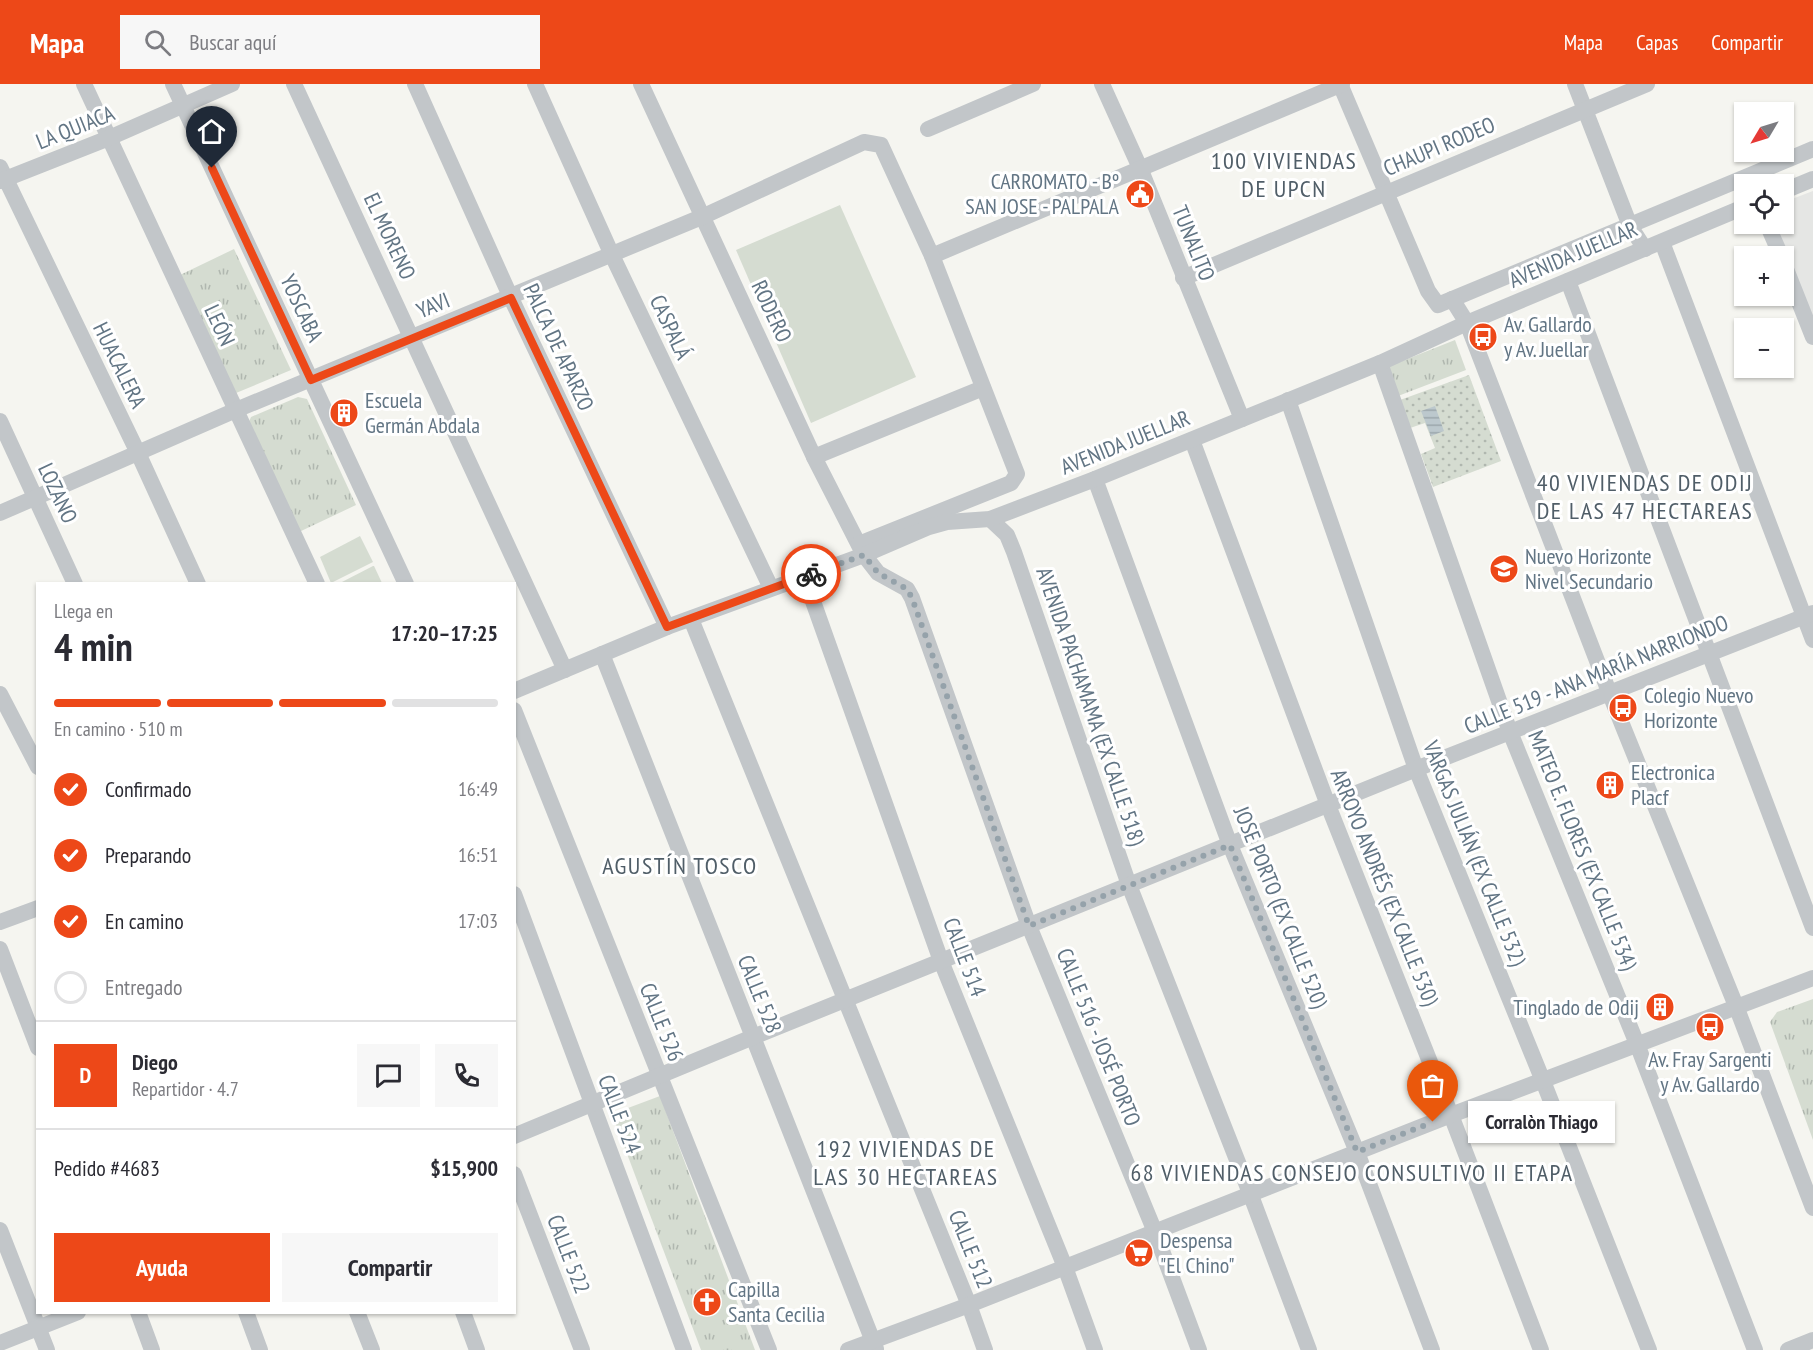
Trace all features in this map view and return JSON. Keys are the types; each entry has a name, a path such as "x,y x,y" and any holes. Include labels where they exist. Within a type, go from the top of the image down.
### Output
{"street":[{"name":"LEÓN","path":"84,84 316,582"},
{"name":"YOSCABA","path":"173,84 405,582"},
{"name":"LA QUIACA","path":"2,176 109,138 232,84"},
{"name":"EL MORENO","path":"294,84 565,670"},
{"name":"PALCA DE APARZO","path":"415,84 511,298 667,627"},
{"name":"CASPALÁ","path":"535,84 612,255 771,588"},
{"name":"RODERO","path":"641,84 814,457 861,549"},
{"path":"928,129 1033,84"},
{"name":"TUNALITO","path":"1102,84 1140,168 1242,419"},
{"path":"861,549 1011,483 1017,474 932,256 1340,84 1428,291 1445,302 1467,323 1609,692 1736,1006 1813,1208"},
{"path":"1575,84 1630,226 1645,249"},
{"name":"CHAUPI RODEO","path":"1183,278 1647,84"},
{"name":"YAVI","path":"0,513 236,410 511,298 704,216 864,142 881,145 932,256"},
{"path":"1762,174 1813,149"},
{"name":"HUACALERA","path":"2,176 138,453 197,582"},
{"path":"1794,187 1813,179"},
{"path":"1445,302 1734,186"},
{"name":"AVENIDA JUELLAR","path":"516,690 667,627 804,576 861,549 947,522 990,519 1095,479 1380,363 1467,323 1734,211"},
{"path":"1662,242 1808,615 1813,640"},
{"path":"1568,281 1813,928"},
{"path":"1794,289 1813,337"},
{"name":"MATEO E. FLORES (EX CALLE 534)","path":"1380,363 1510,732 1637,1044 1755,1350"},
{"path":"814,457 983,387"},
{"name":"VARGAS JULIÁN (EX CALLE 532)","path":"1288,400 1416,769 1544,1081 1649,1350"},
{"name":"LOZANO","path":"0,421 74,582"},
{"name":"ARROYO ANDRÉS (EX CALLE 530)","path":"1191,440 1328,806 1452,1115 1541,1350"},
{"name":"JOSE PORTO (EX CALLE 520)","path":"1095,479 1230,845 1357,1152 1432,1350"},
{"name":"AVENIDA PACHAMAMA (EX CALLE 518)","path":"990,519 1007,535 1014,552 1129,885 1309,1350"},
{"name":"CALLE 516 - JOSÉ PORTO","path":"861,549 878,573 907,589 912,598 1029,926 1155,1232 1199,1350"},
{"name":"CALLE 514","path":"804,576 941,961 1065,1267 1095,1350"},
{"name":"CALLE 519 - ANA MARÍA NARRIONDO","path":"516,1135 845,999 1416,769 1808,615"},
{"name":"CALLE 512","path":"691,619 969,1305 985,1350"},
{"name":"CALLE 528","path":"602,654 875,1345"},
{"path":"0,694 36,763"},
{"name":"CALLE 526","path":"516,715 769,1350"},
{"name":"CALLE 524","path":"516,899 684,1350"},
{"path":"0,922 36,909"},
{"path":"0,949 36,1043"},
{"path":"848,1350 875,1345 1250,1193 1813,978"},
{"name":"CALLE 522","path":"516,1179 582,1350"},
{"path":"0,1230 47,1350"},
{"path":"0,1343 73,1314"},
{"path":"139,1314 152,1350"},
{"path":"247,1314 260,1350"},
{"path":"358,1314 372,1350"},
{"path":"464,1314 477,1350"},
{"path":"1788,1350 1813,1340"}],"shaded area":[{"path":"1813,191 1813,318 1794,270 1794,246 1785,246 1780,234 1794,234 1794,198"},
{"path":"1435,406 1444,431 1431,436 1421,411"}],"green space":[{"path":"840,205 916,377 811,423 736,250"},
{"path":"234,249 291,370 236,393 180,275"},
{"path":"1455,340 1466,370 1398,396 1387,367"},
{"path":"1469,375 1501,461 1433,487 1421,454 1435,448 1425,423 1410,428 1400,400"},
{"path":"298,397 307,399 356,505 299,532 248,424 251,417"},
{"path":"360,536 373,562 331,582 320,557"},
{"path":"373,566 382,582 342,582"},
{"path":"1813,999 1813,1140 1770,1022 1777,1012"},
{"path":"660,1096 755,1350 701,1350 612,1114"}],"way so far":[{"path":"811,574 864,555 878,573 907,589 1029,926 1230,845 1357,1152 1433,1122"}],"place":[{"name":"CARROMATO - Bº SAN JOSE - PALPALA","path":"1140,194"},
{"name":"Av. Gallardo y Av. Juellar","path":"1483,337"},
{"name":"Escuela Germán Abdala","path":"344,413"},
{"name":"Nuevo Horizonte Nivel Secundario","path":"1504,569"},
{"name":"Colegio Nuevo Horizonte","path":"1623,708"},
{"name":"Electronica Placf","path":"1610,785"},
{"name":"Tinglado de Odij","path":"1660,1007"},
{"name":"Av. Fray Sargenti y Av. Gallardo","path":"1710,1027"},
{"name":"Corralòn Thiago","path":"1433,1122"},
{"name":"Despensa \"El Chino\"","path":"1139,1253"},
{"name":"Capilla Santa Cecilia","path":"707,1302"}],"district":[{"name":"100 VIVIENDAS DE UPCN","path":"1284,175"},
{"name":"40 VIVIENDAS DE ODIJ DE LAS 47 HECTAREAS","path":"1645,497"},
{"name":"AGUSTÍN TOSCO","path":"680,866"},
{"name":"192 VIVIENDAS DE LAS 30 HECTAREAS","path":"906,1163"},
{"name":"68 VIVIENDAS CONSEJO CONSULTIVO II ETAPA","path":"1352,1173"}],"route":[{"path":"212,168 311,380 511,298 667,627 811,574"}]}
